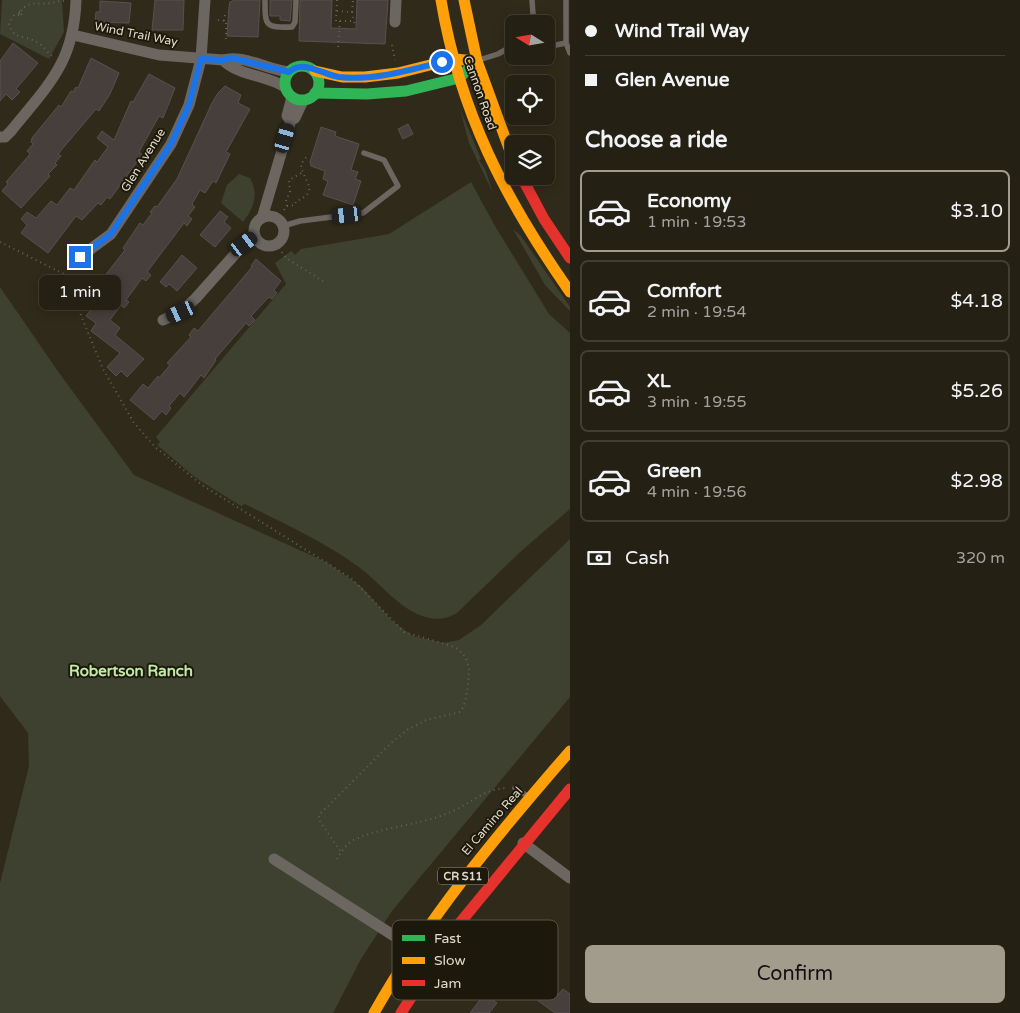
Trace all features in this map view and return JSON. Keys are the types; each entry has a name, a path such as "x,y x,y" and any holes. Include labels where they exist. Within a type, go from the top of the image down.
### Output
{"main road":[{"name":"Cannon Road","path":"441,0 459,78 477,129 500,181 527,228 570,292"},
{"name":"Cannon Road","path":"464,0 477,61 505,137"},
{"name":"Wind Trail Way","path":"289,72 293,68 304,66 315,71 342,77 365,77 398,73 454,59 477,61"},
{"path":"289,72 293,95 316,93 367,94 406,91 459,78 477,61"},
{"path":"315,71 319,82 316,93"},
{"path":"526,185 544,219 570,258"},
{"name":"El Camino Real","path":"430,920 470,868 570,752"},
{"name":"CR S11","path":"460,920 488,883 570,789"},
{"name":"El Camino Real","path":"374,1013 392,983"},
{"name":"CR S11","path":"401,1013 409,1000"}],"street":[{"path":"0,137 5,137 10,131 48,85 67,56 73,35 76,0"},
{"name":"Glen Avenue","path":"80,257 111,234 171,144 189,105 201,59 205,0"},
{"path":"395,22 396,0"},
{"name":"Wind Trail Way","path":"73,35 141,52 201,59 223,60 232,58 289,72"},
{"name":"Wind Trail Way","path":"223,60 231,68 273,80 293,95"},
{"path":"269,195 281,218 283,236 276,244 264,245 255,236 256,223 262,218 266,199 269,195 291,120 287,116 293,95"},
{"path":"262,218 281,218"},
{"path":"163,320 181,312 244,244 255,236"},
{"path":"523,843 570,878"},
{"path":"274,859 392,935"}],"lane":[{"path":"265,0 265,21 268,25 277,28 292,27 295,22 296,0"},
{"path":"532,0 532,15"},
{"path":"566,0 566,43 570,53"},
{"path":"555,45 566,43"},
{"path":"477,61 505,50"},
{"path":"281,218 300,221 363,213 398,186 384,160 364,153"},
{"path":"515,788 530,798"}],"path":[{"path":"337,0 336,21 354,21"},
{"path":"353,0 354,26"},
{"path":"52,56 35,41 23,39 14,33 9,23 14,16 22,15 21,12 32,1 50,4 64,1"},
{"path":"337,11 352,12"},
{"path":"226,42 224,21 225,15 228,15"},
{"path":"218,20 224,21"},
{"path":"338,48 340,21"},
{"path":"392,45 395,61"},
{"path":"287,206 295,205 296,201 305,197 308,193 309,184 302,172 302,161 307,156"},
{"path":"281,218 287,206 286,200 290,192 289,180 302,172"},
{"path":"0,242 64,274 102,368 120,401 134,423 166,457 202,485 351,578 404,632 449,645 458,649 466,658 469,668 468,686 464,706 460,712 426,720 407,730 390,744 319,815 319,820 341,852"},
{"path":"276,244 286,258 326,284"},
{"path":"337,859 341,852 356,838 418,824 455,810 483,794 500,788 515,788"}],"green space":[{"path":"2,0 62,0 64,32 49,59 0,34"},
{"path":"460,109 481,159 479,160 485,169 493,193 469,143"},
{"path":"239,174 250,178 255,195 250,211 243,222 221,203 227,185"},
{"path":"471,182 495,226 549,314 570,333 570,509 519,553 457,613 442,618 427,618 417,614 394,599 360,568 333,550 245,504 241,506 196,478 157,445 160,442 156,437 286,284 275,263 291,251 295,255 301,249 389,234"},
{"path":"513,229 521,236 570,307 570,311 545,285"},
{"path":"0,287 57,370 134,475 326,562 362,587 392,621 413,636 443,643 459,640 481,625 570,539 570,697 392,911 361,959 333,1013 0,1013 0,883 29,766 28,733 0,696"}],"building":[{"path":"155,0 184,0 183,30 152,30"},
{"path":"235,0 260,0 258,37 227,36 230,2"},
{"path":"270,0 292,0 290,21 280,20 280,16 270,16"},
{"path":"300,0 332,0 331,28 356,29 357,0 388,0 385,44 299,41"},
{"path":"100,1 131,3 129,23 95,22 96,12 100,12"},
{"path":"13,43 38,63 16,89 20,92 12,100 6,94 0,101 0,61"},
{"path":"91,58 119,73 110,94 99,111 96,109 58,154 61,156 55,163 57,165 48,174 50,176 21,208 2,191 8,184 6,182 30,154 27,151 33,144 31,142 32,138 59,105 61,107 71,91 73,92 76,87 78,88"},
{"path":"149,74 175,88 163,118 159,116 139,152 142,155 110,199 107,197 101,205 98,203 82,220 76,216 48,253 21,233 27,225 21,219 27,212 36,218 51,201 57,205 70,188 74,190 95,160 97,162 108,147 97,138 102,131 114,140 131,101 133,102"},
{"path":"225,86 241,95 238,103 250,109 226,152 230,154 216,183 213,181 205,193 200,190 192,204 195,207 188,216 192,219 187,226 184,223 147,272 151,275 146,281 142,278 126,300 129,302 124,308 121,305 110,320 120,328 115,335 144,359 127,377 121,371 116,376 107,367 120,353 91,331 96,323 86,316 97,302 89,296 125,250 123,248 140,223 143,225 152,213 150,212 155,206 157,207 177,179 212,103"},
{"path":"408,124 413,134 403,139 398,129"},
{"path":"321,127 336,132 335,136 359,144 351,170 358,172 355,179 361,181 353,205 323,195 328,181 323,179 325,171 311,166 310,162"},
{"path":"220,211 228,217 224,222 231,228 215,247 200,235"},
{"path":"182,255 197,268 177,291 169,284 166,287 160,282"},
{"path":"256,259 281,281 274,290 277,293 272,299 269,297 251,316 255,320 249,326 246,323 215,359 204,378 201,375 184,397 180,393 169,406 171,408 166,415 162,411 154,420 130,400 143,384 148,388 158,376 159,378 170,365 167,363 191,337 189,335 194,328 198,331 252,267"},
{"path":"563,989 570,994 570,1013 555,1013 537,1000 558,1000 558,995"},
{"path":"480,1000 493,1000 497,1003 489,1013 470,1013"}],"traffic: fast":[{"path":"315,93 367,94 406,91 459,78 477,61"},
{"path":"302,66 314,71 319,83 314,95 302,100 290,95 285,83 290,71 302,66"}],"traffic: slow":[{"path":"441,0 449,41 460,80 488,154 525,223 570,292"},
{"path":"464,0 477,61 505,137"},
{"path":"315,71 342,77 365,77 398,73 454,59 477,61"},
{"path":"434,920 465,877 570,751"},
{"path":"374,1013 392,983"}],"traffic: jam":[{"path":"526,185 544,219 570,258"},
{"path":"462,920 570,789"},
{"path":"401,1013 409,1000"}],"district":[{"name":"Robertson Ranch","path":"131,671"}],"route":[{"path":"80,257 111,234 171,144 189,105 201,59 223,60 232,58 275,71 289,72 298,66 304,66 328,75 342,77 365,77 398,73 442,62"}]}
